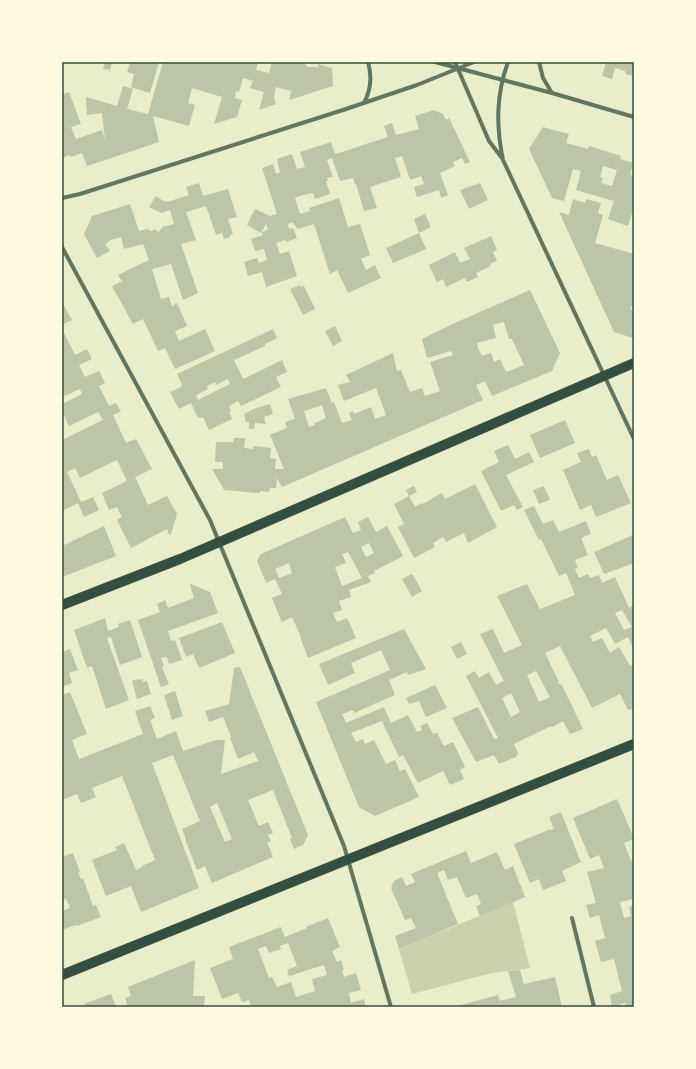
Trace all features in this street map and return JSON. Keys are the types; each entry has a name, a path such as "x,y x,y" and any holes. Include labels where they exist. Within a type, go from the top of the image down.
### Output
{"main road":[{"path":"62,605 180,559 634,363"},
{"path":"62,974 634,744"}],"street":[{"path":"364,103 371,78 368,62"},
{"path":"435,62 552,93 634,117"},
{"path":"455,62 489,141 503,160 634,439"},
{"path":"62,198 80,194 364,103 417,85 474,62"},
{"path":"503,160 498,122 499,98 502,80 508,62"},
{"path":"539,62 543,78 552,93"},
{"path":"62,247 207,514 342,840 391,1007"},
{"path":"572,918 594,1007"}],"green space":[{"path":"513,902 530,968 492,973 412,994 399,949"}],"building":[{"path":"105,62 112,62 110,70 103,69"},
{"path":"130,62 159,62 150,93 131,87 134,74 127,72"},
{"path":"163,62 258,62 256,70 269,73 272,62 304,62 307,67 318,67 318,64 332,68 333,86 289,100 291,91 276,87 274,98 276,104 259,110 264,92 250,88 253,81 243,78 239,92 236,91 235,98 242,100 237,117 214,124 222,97 192,88 188,103 195,105 189,126 153,116 159,142 87,166 82,153 71,157 70,155 62,158 62,94 69,92 81,124 71,127 76,139 102,130 105,140 102,113 87,115 86,97 117,106 123,86 133,89 127,109 148,114"},
{"path":"606,62 634,62 634,76 626,74 625,71 615,68 612,79 602,76"},
{"path":"434,110 443,114 446,120 449,118 470,162 465,164 462,158 453,162 455,166 440,173 448,195 441,198 439,190 417,197 414,187 424,184 421,176 410,180 402,156 395,158 401,177 370,187 377,208 364,211 353,178 340,181 332,158 327,160 333,177 327,178 328,181 326,181 330,194 315,199 313,193 295,198 300,214 310,211 309,208 339,198 348,227 360,224 370,255 361,259 366,270 375,265 381,278 348,293 337,270 330,274 314,224 298,229 292,222 288,224 289,229 293,228 297,238 286,242 286,240 276,243 280,254 289,251 297,276 266,287 262,272 248,276 244,262 257,258 259,263 267,260 264,249 255,251 251,239 263,235 262,232 268,229 266,224 261,233 247,225 255,209 270,216 277,214 262,168 273,164 276,174 280,172 277,159 292,154 297,169 305,167 300,152 331,142 335,154 345,151 388,137 384,126 392,123 396,135 419,129 415,116"},
{"path":"543,127 569,134 566,143 588,149 589,146 621,156 620,159 633,163 630,175 634,176 634,206 628,226 608,219 614,201 576,190 581,171 573,169 564,201 552,198 529,149","holes":["603,166 617,170 612,186 601,183 603,178 600,177"]},
{"path":"199,183 203,196 228,189 237,217 228,219 233,234 224,239 222,233 216,235 206,206 186,212 196,240 181,244 198,293 183,300 171,264 152,269 161,299 169,297 172,306 177,303 187,326 175,331 179,341 205,329 215,351 175,369 165,348 158,351 143,319 133,324 112,286 122,281 118,275 149,260 143,244 124,249 121,237 111,240 105,244 110,251 97,258 84,234 92,216 130,204 139,231 147,229 152,231 154,229 159,232 162,227 174,224 170,210 161,213 149,207 156,196 165,202 166,200 167,202 189,195 186,187"},
{"path":"480,183 488,200 469,209 460,190"},
{"path":"573,199 585,203 586,199 601,203 598,213 603,215 595,243 634,254 634,306 630,307 634,314 633,338 614,332 559,212 569,215"},
{"path":"425,214 431,227 419,233 414,219"},
{"path":"419,233 426,249 393,263 386,248"},
{"path":"491,236 497,250 493,252 497,261 490,264 491,266 476,273 478,277 467,282 465,278 446,287 443,279 437,282 429,265 455,252 460,263 470,259 464,248"},
{"path":"300,285 301,287 304,286 315,309 303,315 290,289"},
{"path":"530,290 560,353 552,371 492,396 485,381 476,385 483,400 282,487 277,478 276,488 270,488 269,492 260,491 260,493 224,490 212,469 223,469 223,462 215,462 216,442 233,442 234,438 245,438 244,448 253,449 253,446 271,448 270,458 276,459 275,469 284,469 270,435 287,428 285,422 295,419 288,399 326,388 332,403 334,402 342,423 352,420 349,413 353,411 354,414 371,407 375,419 386,415 376,388 344,401 338,385 350,382 346,375 393,353 397,371 401,370 410,392 422,388 425,396 440,391 430,362 453,355 451,351 427,358 422,339","holes":["504,322 509,339 512,339 524,365 506,372 500,359 494,362 491,353 482,356 477,343 496,338 493,325","322,405 326,418 309,427 304,411"]},
{"path":"62,302 72,320 62,325"},
{"path":"335,326 342,341 333,346 325,331"},
{"path":"273,329 277,338 265,344 265,346 234,360 243,379 282,360 287,372 276,377 281,387 241,406 238,401 229,406 231,411 229,412 232,419 209,430 203,417 199,418 197,416 191,403 179,409 170,392 181,387 182,385 177,374","holes":["228,379 230,384 198,400 196,395 208,389 207,386 215,382 216,385"]},
{"path":"64,333 75,355 87,349 92,359 79,365 85,377 99,371 105,383 99,386 109,406 116,403 121,411 113,415 126,443 136,439 152,469 135,477 148,505 167,496 177,514 171,534 169,535 167,529 131,548 117,520 122,517 117,507 109,510 102,493 127,481 117,460 80,478 75,468 67,472 81,502 93,497 99,510 84,517 78,503 62,511 62,440 103,420 98,412 69,426 62,411 62,404 82,394 80,389 62,397 62,334"},
{"path":"270,404 273,414 264,417 266,424 255,423 254,429 249,429 249,422 246,422 244,414 256,408"},
{"path":"565,420 575,443 540,458 530,435"},
{"path":"508,445 515,459 529,452 534,462 506,475 523,507 517,510 514,505 501,511 481,471 499,462 494,451"},
{"path":"589,449 592,457 596,455 607,480 618,475 631,503 596,517 591,505 580,510 563,470 581,462 577,453"},
{"path":"475,484 497,527 468,543 464,533 446,542 443,537 433,543 435,547 414,558 398,527 404,524 394,504 409,496 415,507 442,493 445,499"},
{"path":"414,486 417,492 409,496 406,490"},
{"path":"544,486 550,500 539,504 533,490"},
{"path":"534,506 543,524 553,520 559,532 586,521 591,534 581,538 588,555 575,560 578,568 575,569 579,578 588,574 590,578 599,575 602,583 615,577 629,608 634,605 634,650 628,637 615,644 606,628 590,636 593,642 602,638 610,653 619,647 630,666 634,663 634,708 628,710 620,694 592,708 560,646 545,653 559,682 557,683 562,685 583,729 570,734 563,721 514,744 518,753 516,757 499,764 494,755 476,762 452,718 478,707 494,739 498,738 466,676 475,671 479,678 489,672 496,685 504,681 480,634 493,629 504,653 522,645 497,596 527,584 540,609 575,595 566,573 559,576 541,539 539,540 524,510","holes":["622,610 632,627 624,630 615,613","536,671 550,697 539,702 527,675","511,693 520,712 511,717 502,698"]},
{"path":"345,517 353,533 361,530 358,522 368,517 376,532 387,526 403,556 374,571 375,573 368,576 371,582 349,590 351,597 339,601 342,610 333,613 337,622 347,618 356,638 308,658 292,617 282,622 272,598 282,594 275,579 266,583 257,561 261,554","holes":["369,543 374,553 366,557 361,547","348,552 362,578 342,586 335,567 346,563 342,554","289,563 292,573 279,578 275,569"]},
{"path":"104,526 116,556 62,577 62,546"},
{"path":"633,535 634,563 604,574 594,552"},
{"path":"412,574 422,591 412,597 402,579"},
{"path":"191,584 210,592 218,613 168,631 171,641 175,640 182,660 169,664 167,657 161,658 164,666 162,667 169,684 161,687 138,620 160,612 157,604 165,600 168,608 194,598"},
{"path":"105,618 108,631 119,627 118,624 130,620 142,657 120,665 111,637 107,638 129,700 106,709 92,666 87,668 74,630"},
{"path":"222,622 235,653 199,668 193,654 186,657 179,638"},
{"path":"404,629 426,669 408,675 407,672 389,680 395,695 354,713 353,710 342,714 346,723 384,707 391,723 408,715 417,732 422,730 420,726 427,723 433,734 437,733 444,746 453,742 465,767 460,770 464,779 450,785 443,771 418,783 403,755 399,757 382,721 351,733 356,742 363,739 365,744 374,740 386,764 395,760 400,771 405,769 419,797 375,816 359,807 316,702 390,670 381,650 351,663 355,673 328,685 319,664"},
{"path":"461,642 467,654 457,659 451,647"},
{"path":"70,649 78,670 69,673 72,683 62,687 62,652"},
{"path":"240,667 308,835 303,845 294,849 290,839 292,838 273,790 248,800 259,826 268,822 273,833 268,835 271,841 267,842 273,857 212,883 205,866 197,870 185,839 182,829 200,821 173,755 152,763 199,888 141,912 131,886 106,896 92,860 117,850 115,847 124,843 136,870 155,860 122,776 92,788 96,797 81,803 77,794 62,800 62,765 64,765 62,759 62,695 70,692 87,734 72,740 79,759 143,734 135,711 150,706 155,718 150,720 157,739 176,731 183,751 216,740 225,740 221,774 258,761 254,752 238,759 223,717 209,722 205,711 229,704 234,668","holes":["217,803 232,839 225,842 210,807"]},
{"path":"142,679 143,682 147,681 151,694 137,699 132,681"},
{"path":"435,685 447,708 426,717 419,701 409,704 406,698"},
{"path":"175,691 183,716 172,720 164,695"},
{"path":"617,799 634,838 624,843 631,861 634,860 634,899 620,902 624,918 631,916 629,907 634,905 634,1007 626,1007 625,1003 612,1007 610,995 622,991 614,959 601,962 595,941 605,938 599,915 590,918 586,905 596,903 587,872 604,868 599,855 590,859 573,818"},
{"path":"561,812 581,862 562,871 566,881 543,890 539,879 530,883 514,844 554,829 549,817"},
{"path":"466,851 471,863 497,852 505,870 513,866 525,897 480,916 476,906 481,904 477,894 466,898 457,877 448,880 444,870 437,873 458,924 399,949 395,936 416,928 411,918 405,920 391,888 394,881 402,877 406,886 415,882 411,874"},
{"path":"73,853 80,872 78,873 81,879 83,878 93,906 96,905 101,917 62,930 62,911 70,908 66,899 62,900 62,857"},
{"path":"328,918 340,947 332,951 337,962 341,960 344,970 342,971 344,977 356,973 361,990 349,993 351,1003 364,999 366,1007 251,1007 249,1000 242,1002 238,993 222,999 210,968 233,959 229,947 281,927 285,937 307,928 306,927","holes":["288,943 297,966 287,970 289,976 324,965 327,975 312,979 315,991 296,997 291,982 277,987 272,977 269,978 258,949 266,946 269,953 281,949 280,946"]},
{"path":"195,960 193,996 205,996 204,1007 128,1007 125,998 131,996 128,987"},
{"path":"520,970 524,984 555,977 562,1007 454,1007 498,995 500,1001 516,997 508,971"},
{"path":"111,994 116,1007 85,1007 84,1004"}]}
